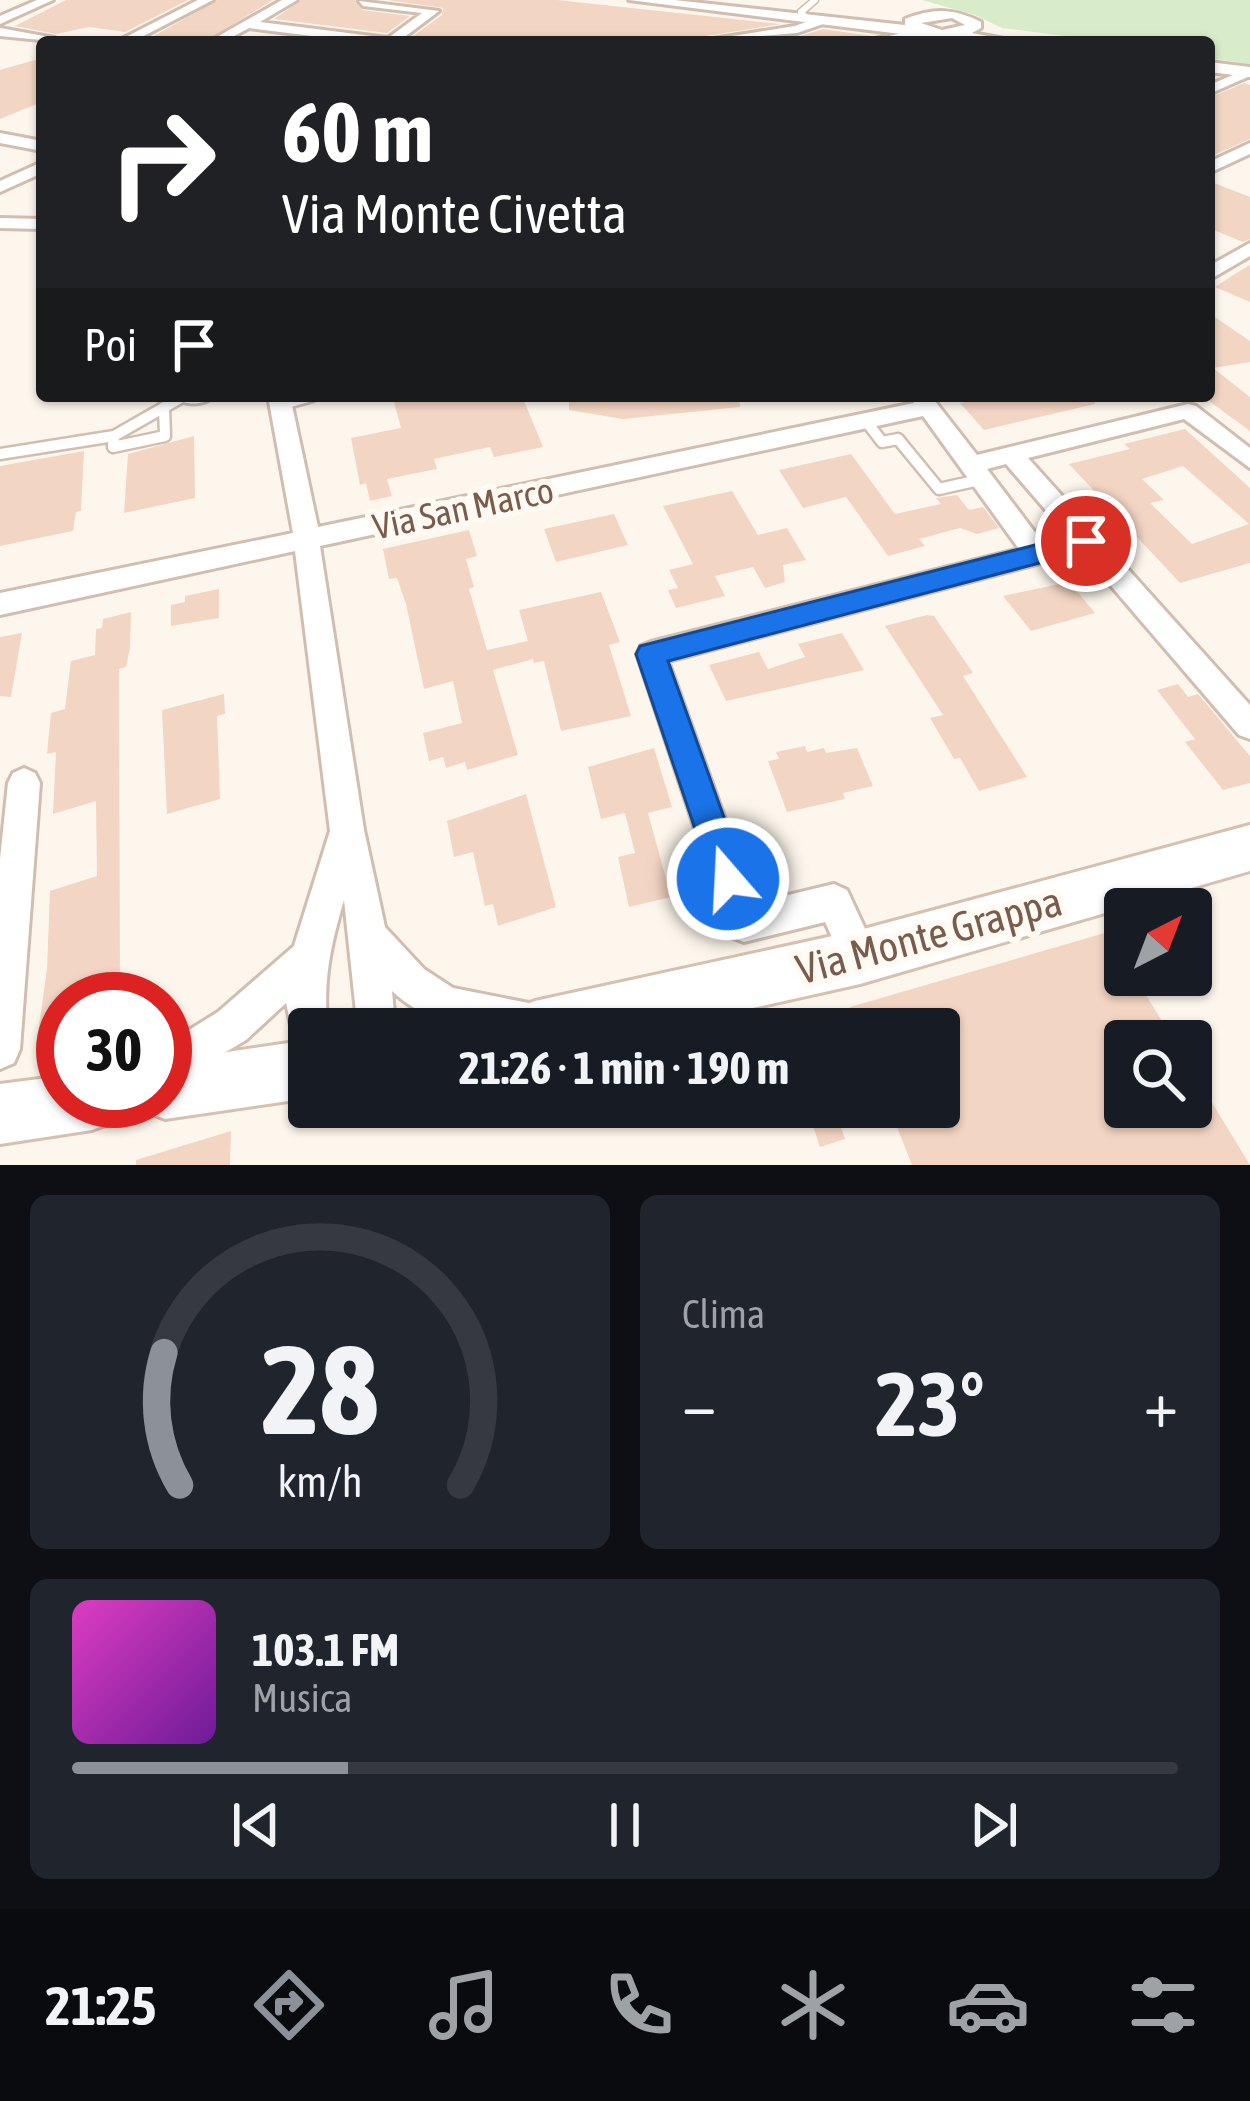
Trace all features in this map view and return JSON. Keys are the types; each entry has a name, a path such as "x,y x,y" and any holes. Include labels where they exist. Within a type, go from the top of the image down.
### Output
{"main road":[{"name":"Via Monte Grappa","path":"630,1008 860,957 1250,848"},
{"path":"192,1086 288,1072"},
{"path":"0,1114 36,1109"}],"street":[{"path":"0,20 47,0"},
{"path":"134,36 207,0"},
{"path":"225,36 291,0"},
{"path":"636,0 842,22 906,22 954,14 1011,36"},
{"path":"347,13 366,2 433,11 398,36"},
{"path":"742,36 797,28 814,19"},
{"path":"906,22 962,36"},
{"path":"309,36 331,23"},
{"path":"247,24 345,36"},
{"path":"945,34 976,25"},
{"path":"0,32 36,39"},
{"path":"1215,68 1249,72"},
{"path":"1215,87 1249,72"},
{"path":"0,138 36,145"},
{"path":"1215,162 1250,148"},
{"path":"1215,162 1250,172"},
{"path":"0,187 36,170"},
{"path":"0,223 36,224"},
{"path":"1215,270 1250,248"},
{"path":"279,402 300,493 347,830 369,935 375,1008"},
{"path":"923,402 1037,554"},
{"name":"Via San Marco","path":"0,604 866,421 923,402"},
{"path":"974,472 1011,454 1188,411 1248,455"},
{"path":"1011,454 1250,726"},
{"path":"860,957 834,902 744,924 650,654 1086,541"},
{"path":"0,1049 24,783"},
{"path":"306,1008 309,957 347,830"},
{"path":"369,935 399,977 422,996 450,1008"},
{"path":"192,1051 232,1027 309,957"}],"lane":[{"path":"814,19 801,12 815,0"},
{"path":"0,454 115,436 174,402"},
{"path":"115,436 113,447 165,436 177,402"},
{"path":"866,421 883,442 898,439 939,489 974,472"}],"green space":[{"path":"922,0 1250,0 1250,64 1215,59 1215,36 1066,36 1002,28"}],"building":[{"path":"66,0 188,0 125,32 89,27 56,34 15,26"},
{"path":"217,0 273,0 214,36 154,36"},
{"path":"301,0 355,0 362,10 410,16 387,33 274,19"},
{"path":"387,0 557,0 781,24 706,36 413,36 442,15 443,8"},
{"path":"823,29 871,36 800,36"},
{"path":"36,60 36,104 0,119 0,70"},
{"path":"1244,83 1250,85 1250,139 1215,154 1215,95"},
{"path":"1215,183 1250,197 1250,239 1243,242 1215,230"},
{"path":"1250,265 1250,302 1215,287 1235,274"},
{"path":"1215,317 1250,341 1250,362 1215,368"},
{"path":"1215,370 1250,397 1250,431 1210,402 1215,402"},
{"path":"394,402 524,402 543,447 494,457 490,447 434,459 437,469 387,479 392,496 370,501 366,483 360,485 351,438 401,428"},
{"path":"569,402 740,402 740,407 623,419 569,410"},
{"path":"1095,402 1095,404 984,430 960,403"},
{"path":"1185,429 1250,488 1250,563 1180,583 1069,464 1130,449 1124,444","holes":["1183,466 1249,524 1192,544 1150,503 1164,500 1142,479"]},
{"path":"194,436 195,498 124,513 128,454"},
{"path":"84,451 81,511 76,512 73,531 0,546 0,466"},
{"path":"851,454 895,514 941,504 936,498 957,495 969,510 983,507 999,528 977,534 960,528 919,539 925,546 888,556 846,497 803,508 779,470"},
{"path":"732,491 758,535 787,528 806,560 783,565 785,582 765,588 753,567 715,576 725,596 676,608 668,590 678,588 669,570 693,564 663,506"},
{"path":"614,514 628,545 556,562 544,529"},
{"path":"469,530 477,556 466,559 474,587 469,589 487,650 528,641 519,610 601,592 620,642 609,645 631,716 561,731 544,661 534,663 533,659 493,670 518,755 467,770 465,762 446,768 443,757 429,761 423,733 462,723 453,681 424,689 406,604 397,578 389,579 383,549"},
{"path":"1069,582 1095,613 1031,631 1003,596"},
{"path":"219,589 219,618 171,626 171,605 185,602 185,596"},
{"path":"131,612 126,667 119,669 120,972 47,972 50,891 97,876 96,801 53,814 56,752 47,754 51,713 65,709 71,661 95,655 96,629 102,628 103,619"},
{"path":"934,616 973,673 963,676 1027,777 979,791 960,758 954,759 930,718 943,715 885,626"},
{"path":"22,633 11,697 0,696 0,637"},
{"path":"842,633 864,670 726,701 709,665 759,652 768,669 805,657 798,644"},
{"path":"1178,684 1188,697 1198,694 1250,756 1250,783 1223,790 1185,742 1195,739 1157,690"},
{"path":"224,694 225,714 217,716 220,799 167,814 162,710"},
{"path":"805,746 807,752 824,748 826,753 857,748 873,786 843,793 845,799 787,812 768,761 779,759 776,752"},
{"path":"654,748 672,807 648,813 671,897 629,907 618,857 635,853 625,813 601,819 588,767"},
{"path":"526,794 556,907 498,926 493,904 485,906 473,852 454,857 447,821"},
{"path":"1104,933 1104,996 1147,996 1161,1020 1104,1020 1104,1128 1212,1128 1212,1103 1250,1165 912,1165 897,1128 960,1128 960,1008 850,1007"},
{"path":"814,1128 841,1128 845,1139 820,1147"},
{"path":"231,1131 230,1165 136,1165 136,1160"}],"route":[{"path":"728,879 650,654 1086,541"}]}
